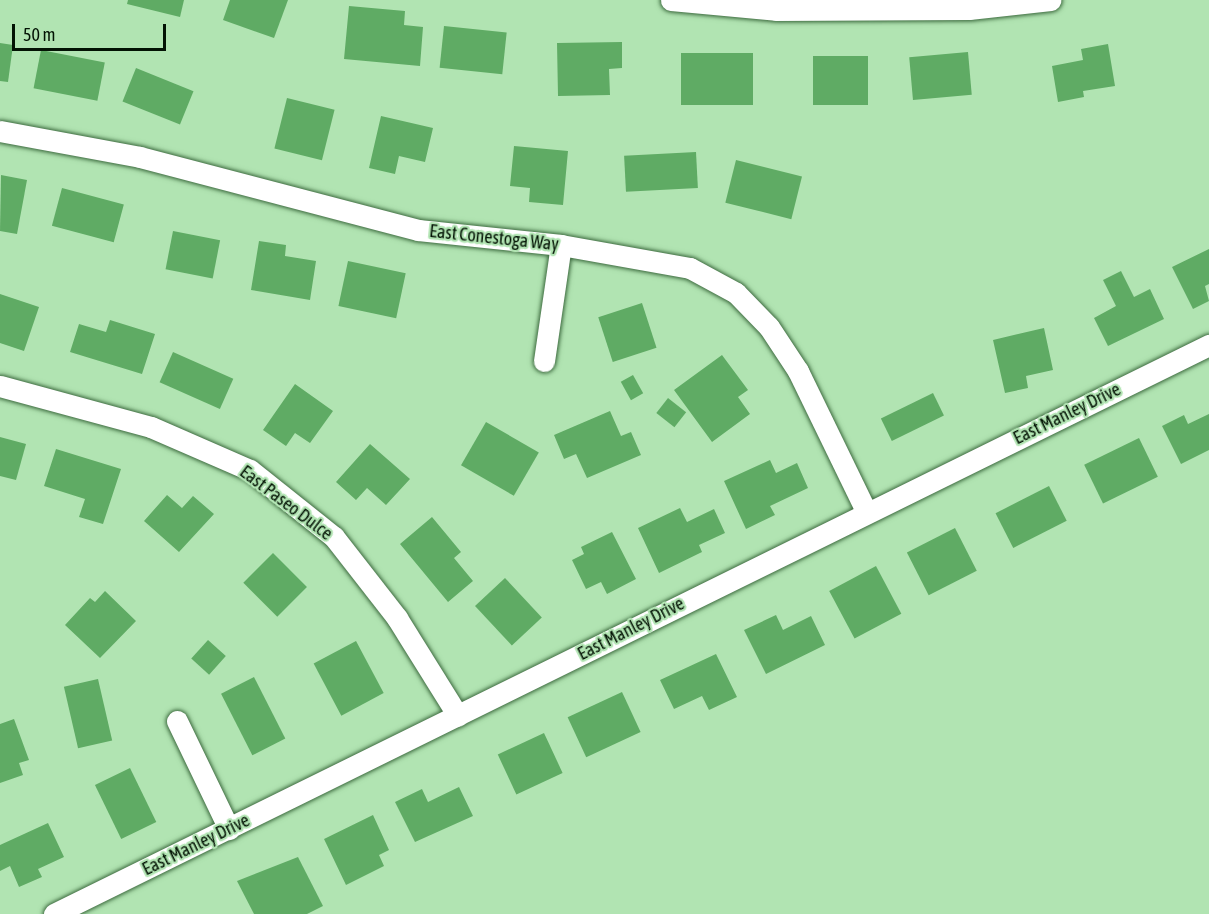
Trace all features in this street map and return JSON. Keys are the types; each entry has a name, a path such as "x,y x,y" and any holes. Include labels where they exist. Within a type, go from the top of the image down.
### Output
{"street":[{"path":"671,0 776,10 969,9 1051,0"},
{"name":"East Conestoga Way","path":"0,131 140,157 418,230 561,245 690,268 736,293 769,327 798,371 866,511"},
{"path":"544,361 561,245"},
{"name":"East Manley Drive","path":"54,914 458,716 866,511 1209,345"},
{"name":"East Paseo Dulce","path":"0,386 151,427 250,470 334,537 397,618 458,716"},
{"path":"177,720 229,829"}],"building":[{"path":"128,0 184,0 180,17 127,4"},
{"path":"230,0 288,0 274,38 223,20"},
{"path":"349,6 405,11 404,25 423,27 420,66 344,59"},
{"path":"444,26 507,33 502,74 440,68"},
{"path":"622,42 622,68 609,69 610,95 558,96 557,43"},
{"path":"0,43 13,45 8,82 0,81"},
{"path":"1108,44 1115,86 1083,91 1084,97 1058,102 1052,66 1083,60 1081,49"},
{"path":"41,50 105,62 97,101 34,88"},
{"path":"968,52 972,95 913,100 909,57"},
{"path":"681,53 753,53 753,105 681,105"},
{"path":"813,56 868,56 868,105 813,105"},
{"path":"136,68 193,91 180,125 123,101"},
{"path":"287,98 335,110 322,160 274,148"},
{"path":"381,116 433,128 425,162 399,156 395,174 369,168"},
{"path":"514,146 568,151 563,205 529,202 530,188 510,186"},
{"path":"696,152 698,188 626,192 624,156"},
{"path":"736,160 802,176 791,219 725,203"},
{"path":"1,175 27,180 17,234 0,231"},
{"path":"62,188 124,205 114,242 52,226"},
{"path":"173,231 220,240 213,278 166,269"},
{"path":"259,241 286,245 285,256 316,261 310,300 251,290"},
{"path":"1209,249 1209,284 1205,286 1209,301 1193,309 1172,267"},
{"path":"348,261 406,273 396,318 338,306"},
{"path":"1121,271 1134,297 1150,289 1164,319 1108,346 1094,318 1116,306 1103,280"},
{"path":"0,294 39,307 24,351 0,343"},
{"path":"642,303 657,348 613,362 598,317"},
{"path":"110,320 155,334 142,374 70,352 79,324 106,332"},
{"path":"1044,328 1053,370 1026,376 1028,388 1005,393 993,340"},
{"path":"173,352 233,379 220,409 160,382"},
{"path":"722,355 748,390 738,397 750,414 712,442 674,390"},
{"path":"633,375 643,393 631,400 621,382"},
{"path":"295,384 333,411 310,443 295,433 286,446 263,430"},
{"path":"933,393 944,415 892,441 881,418"},
{"path":"668,398 686,412 674,427 656,413"},
{"path":"610,411 621,436 631,432 641,455 587,478 576,454 564,459 554,435"},
{"path":"1209,414 1209,450 1181,464 1162,426 1184,415 1188,424"},
{"path":"486,422 539,452 514,496 461,465"},
{"path":"0,437 26,444 16,480 0,476"},
{"path":"1139,438 1158,477 1103,503 1084,465"},
{"path":"370,444 410,479 386,505 367,488 356,500 336,482"},
{"path":"56,449 121,469 103,524 79,517 85,499 44,486"},
{"path":"770,460 776,473 797,463 808,488 770,506 775,515 746,529 724,481"},
{"path":"1049,486 1067,521 1013,548 996,513"},
{"path":"167,495 182,508 193,496 214,514 179,552 144,521"},
{"path":"680,508 687,522 714,509 725,533 699,545 702,552 659,573 638,528"},
{"path":"432,517 461,552 454,558 473,581 448,602 400,544"},
{"path":"955,528 977,571 929,595 907,553"},
{"path":"612,532 636,579 607,594 601,582 586,589 572,560 584,554 581,547"},
{"path":"273,553 307,587 277,617 243,583"},
{"path":"876,566 901,614 855,639 829,591"},
{"path":"505,578 542,617 512,645 475,606"},
{"path":"105,591 136,621 100,658 65,625 90,598 95,602"},
{"path":"776,615 783,630 811,616 825,645 766,674 744,630"},
{"path":"208,640 226,656 209,675 191,659"},
{"path":"356,641 384,693 341,716 314,664"},
{"path":"716,654 737,697 709,710 702,696 674,709 660,680"},
{"path":"254,677 285,738 252,755 221,694"},
{"path":"98,679 112,740 78,748 64,687"},
{"path":"622,692 641,732 586,757 568,717"},
{"path":"14,719 29,760 19,763 23,775 0,783 0,724"},
{"path":"544,733 563,773 516,794 498,755"},
{"path":"130,768 156,822 121,839 95,785"},
{"path":"459,787 473,816 415,842 395,802 422,789 428,802"},
{"path":"373,815 389,850 379,855 384,866 346,885 324,839"},
{"path":"48,823 64,857 38,869 42,877 19,887 10,866 0,871 0,845"},
{"path":"298,857 323,906 307,914 254,914 237,881"}]}
